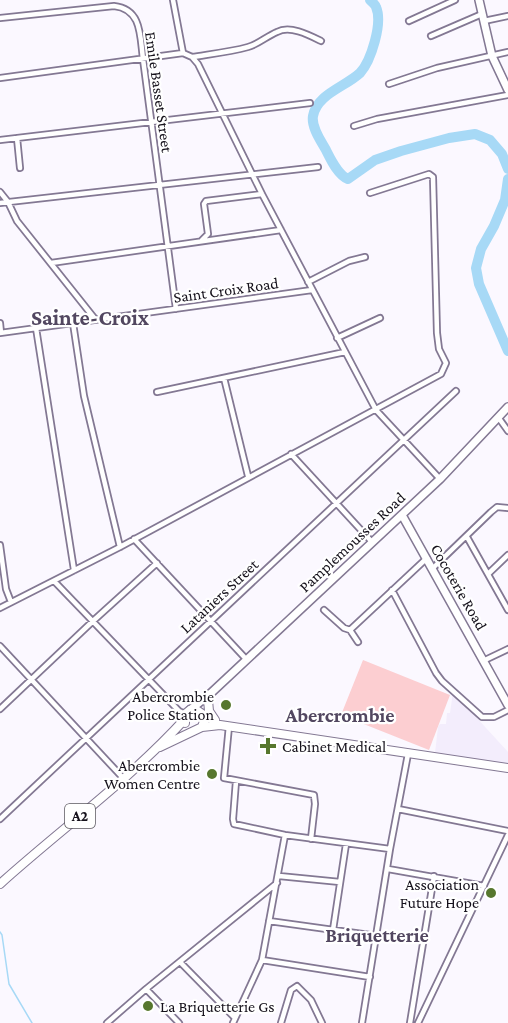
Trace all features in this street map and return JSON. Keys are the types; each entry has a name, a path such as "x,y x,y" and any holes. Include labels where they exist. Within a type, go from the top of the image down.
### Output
{"main road":[{"path":"480,0 492,56 505,78 508,90"},
{"name":"Pamplemousses Road","path":"187,715 210,697 246,659 440,479 508,407"},
{"name":"Cocoterie Road","path":"402,514 508,705"},
{"path":"187,715 188,728 197,728 204,721 203,714 210,697"},
{"path":"210,697 209,711 217,722"},
{"name":"A2","path":"2,880 124,779 160,747 187,715 195,709 229,726 508,768"},
{"name":"A2","path":"160,747 197,728 217,722"}],"street":[{"path":"173,0 188,55 198,64 262,194 376,410 440,479"},
{"path":"409,21 455,0"},
{"name":"Emile Basset Street","path":"0,18 114,6 122,7 133,14 137,23 143,59 176,309"},
{"path":"431,36 483,17 508,16"},
{"path":"0,78 248,46 284,29 306,33 321,41"},
{"path":"389,84 438,68 508,52"},
{"path":"354,126 377,119 508,95"},
{"path":"0,140 310,102"},
{"path":"17,138 20,168"},
{"path":"0,203 318,167"},
{"path":"0,608 120,547 441,374 446,363 439,349 437,333 434,180 429,174 370,193"},
{"path":"0,192 8,202 17,221 95,319"},
{"path":"201,241 208,234 204,204 206,201 262,194"},
{"path":"51,263 281,230"},
{"path":"308,282 349,261 365,257"},
{"name":"Saint Croix Road","path":"1,333 312,290"},
{"path":"337,338 380,318"},
{"path":"0,322 1,333"},
{"path":"73,323 84,396 120,547"},
{"path":"36,328 74,570"},
{"path":"157,392 345,352"},
{"path":"224,378 248,476"},
{"name":"Lataniers Street","path":"0,819 456,391"},
{"path":"498,417 508,431"},
{"path":"291,454 372,542"},
{"path":"433,568 497,507 508,508"},
{"path":"467,537 506,601 508,610"},
{"path":"134,539 246,659"},
{"path":"0,546 6,589 11,602"},
{"path":"488,574 508,555"},
{"path":"350,630 427,558"},
{"path":"0,709 157,563"},
{"path":"54,581 179,711 187,715"},
{"path":"392,590 442,681 482,717 494,717 508,710"},
{"path":"324,609 344,628 350,630 358,642"},
{"path":"0,646 124,779"},
{"path":"485,660 508,649"},
{"path":"229,726 223,776 236,781 314,795 315,804 310,839"},
{"path":"362,1023 408,754"},
{"path":"236,781 234,824 285,835 390,849"},
{"path":"398,809 508,833 418,1023"},
{"path":"180,962 234,1021 262,960 285,835"},
{"path":"333,930 346,844"},
{"path":"388,869 484,886"},
{"path":"279,876 340,882"},
{"path":"410,1023 434,876"},
{"path":"107,1023 277,883"},
{"path":"269,921 377,936"},
{"path":"262,960 370,977"},
{"path":"281,1023 291,990 297,986 310,1000 322,1023"},
{"path":"146,989 179,1023"}],"shaded area":[{"path":"363,660 450,695 429,750 341,715"},
{"path":"453,692 508,752 508,764 435,753 438,727 440,724 446,724"}],"waterway":[{"path":"370,0 376,7 378,22 375,42 368,60 360,73 332,91 320,102 313,116 313,125 317,134 338,171 348,179 375,160 449,138 475,134 490,140 502,154 508,169"},
{"path":"508,179 505,200 481,249 476,268 479,284 508,351"},
{"path":"0,932 9,984 32,1023"}],"place":[{"name":"Abercrombie Police Station","path":"226,705"},
{"name":"Cabinet Medical","path":"268,746"},
{"name":"Abercrombie Women Centre","path":"212,774"},
{"name":"Association Future Hope","path":"491,893"},
{"name":"La Briquetterie Gs","path":"148,1006"}],"district":[{"name":"Sainte-Croix","path":"90,317"},
{"name":"Abercrombie","path":"340,715"},
{"name":"Briquetterie","path":"377,935"}]}
